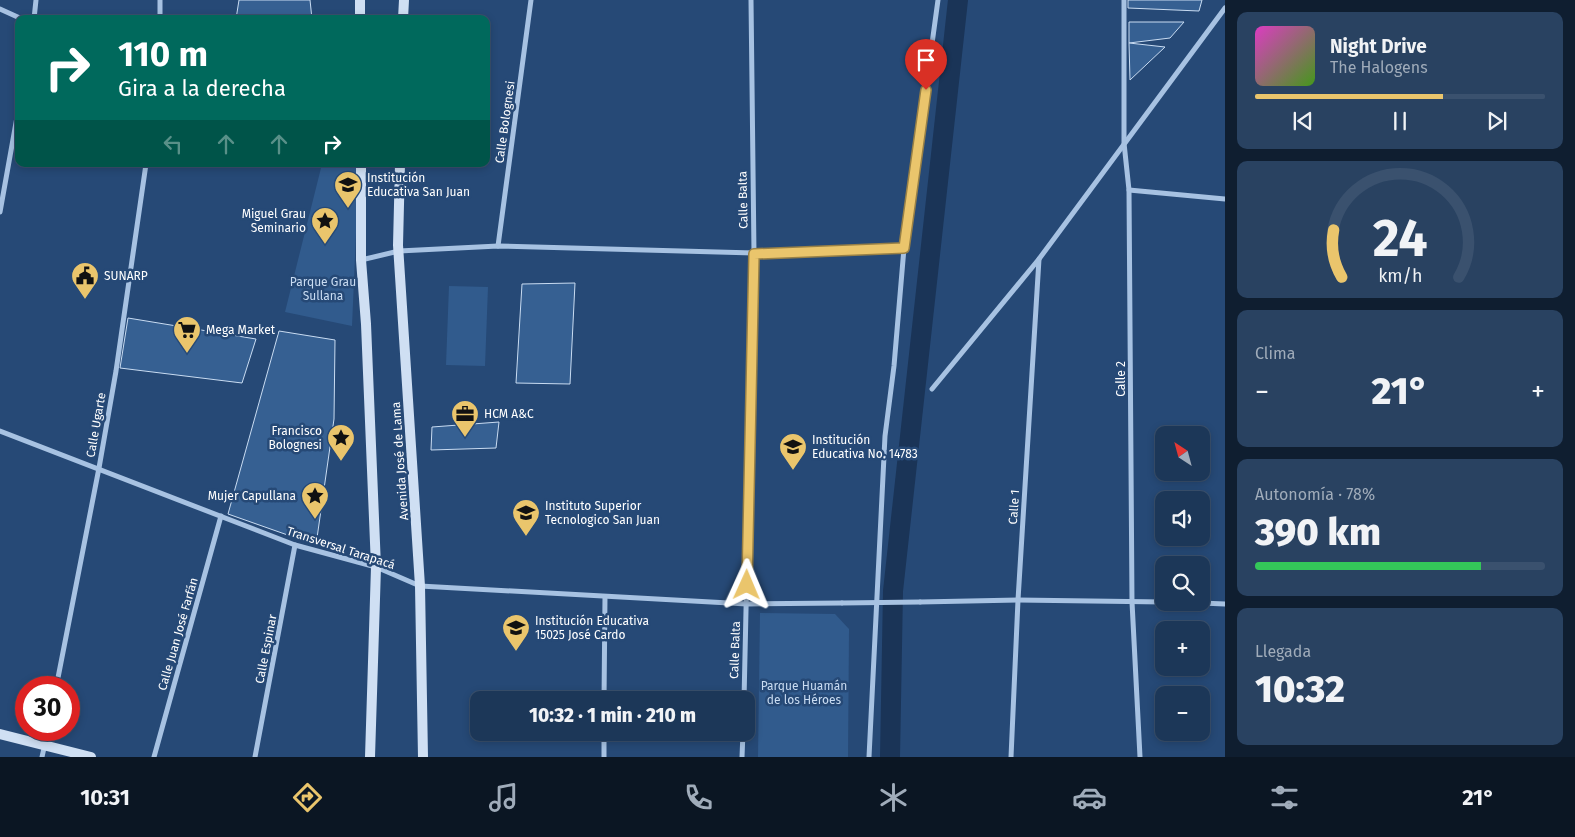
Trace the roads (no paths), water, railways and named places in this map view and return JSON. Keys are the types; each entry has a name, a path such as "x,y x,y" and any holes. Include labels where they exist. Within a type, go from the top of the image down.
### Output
{"main road":[{"path":"360,0 360,15"},
{"path":"403,15 404,0"},
{"path":"360,167 361,260 366,324 376,567 370,757"},
{"name":"Avenida José de Lama","path":"400,167 399,252 420,586 424,757"},
{"path":"0,734 90,757"}],"street":[{"path":"34,15 36,0"},
{"path":"160,0 160,15"},
{"name":"Calle Bolognesi","path":"498,246 531,0"},
{"name":"Calle Balta","path":"744,691 754,254 751,0"},
{"path":"869,757 885,436 894,366 904,248 938,0"},
{"name":"Calle 2","path":"1124,0 1124,143 1129,190 1132,602 1140,757"},
{"path":"932,390 1039,259 1225,8"},
{"path":"0,9 15,16"},
{"path":"0,212 15,128"},
{"name":"Calle Ugarte","path":"58,676 99,468 146,167"},
{"path":"1129,190 1225,199"},
{"path":"361,260 399,252 498,246 754,254 904,248"},
{"name":"Calle 1","path":"1011,757 1018,600 1039,259"},
{"name":"Transversal Tarapacá","path":"0,431 295,545 376,567 420,586 747,604 1018,600 1155,602"},
{"name":"Calle Juan José Farfán","path":"154,757 221,516"},
{"name":"Calle Espinar","path":"256,757 295,545"},
{"path":"604,691 605,597"},
{"path":"1210,603 1225,604"},
{"path":"42,757 45,741"},
{"path":"604,741 604,757"},
{"path":"742,757 743,741"}],"waterway":[{"path":"890,757 893,591 958,0"}],"place":[{"name":"Institución Educativa San Juan","path":"348,209"},
{"name":"Miguel Grau Seminario","path":"325,245"},
{"name":"SUNARP","path":"85,300"},
{"name":"Mega Market","path":"187,354"},
{"name":"HCM A&C","path":"465,438"},
{"name":"Francisco Bolognesi","path":"341,462"},
{"name":"Institución Educativa No. 14783","path":"793,471"},
{"name":"Mujer Capullana","path":"315,520"},
{"name":"Instituto Superior Tecnologico San Juan","path":"526,537"},
{"name":"Institución Educativa 15025 José Cardo","path":"516,652"}],"park label":[{"name":"Parque Grau Sullana","path":"323,289"},
{"name":"Parque Huamán de los Héroes","path":"804,693"}]}
